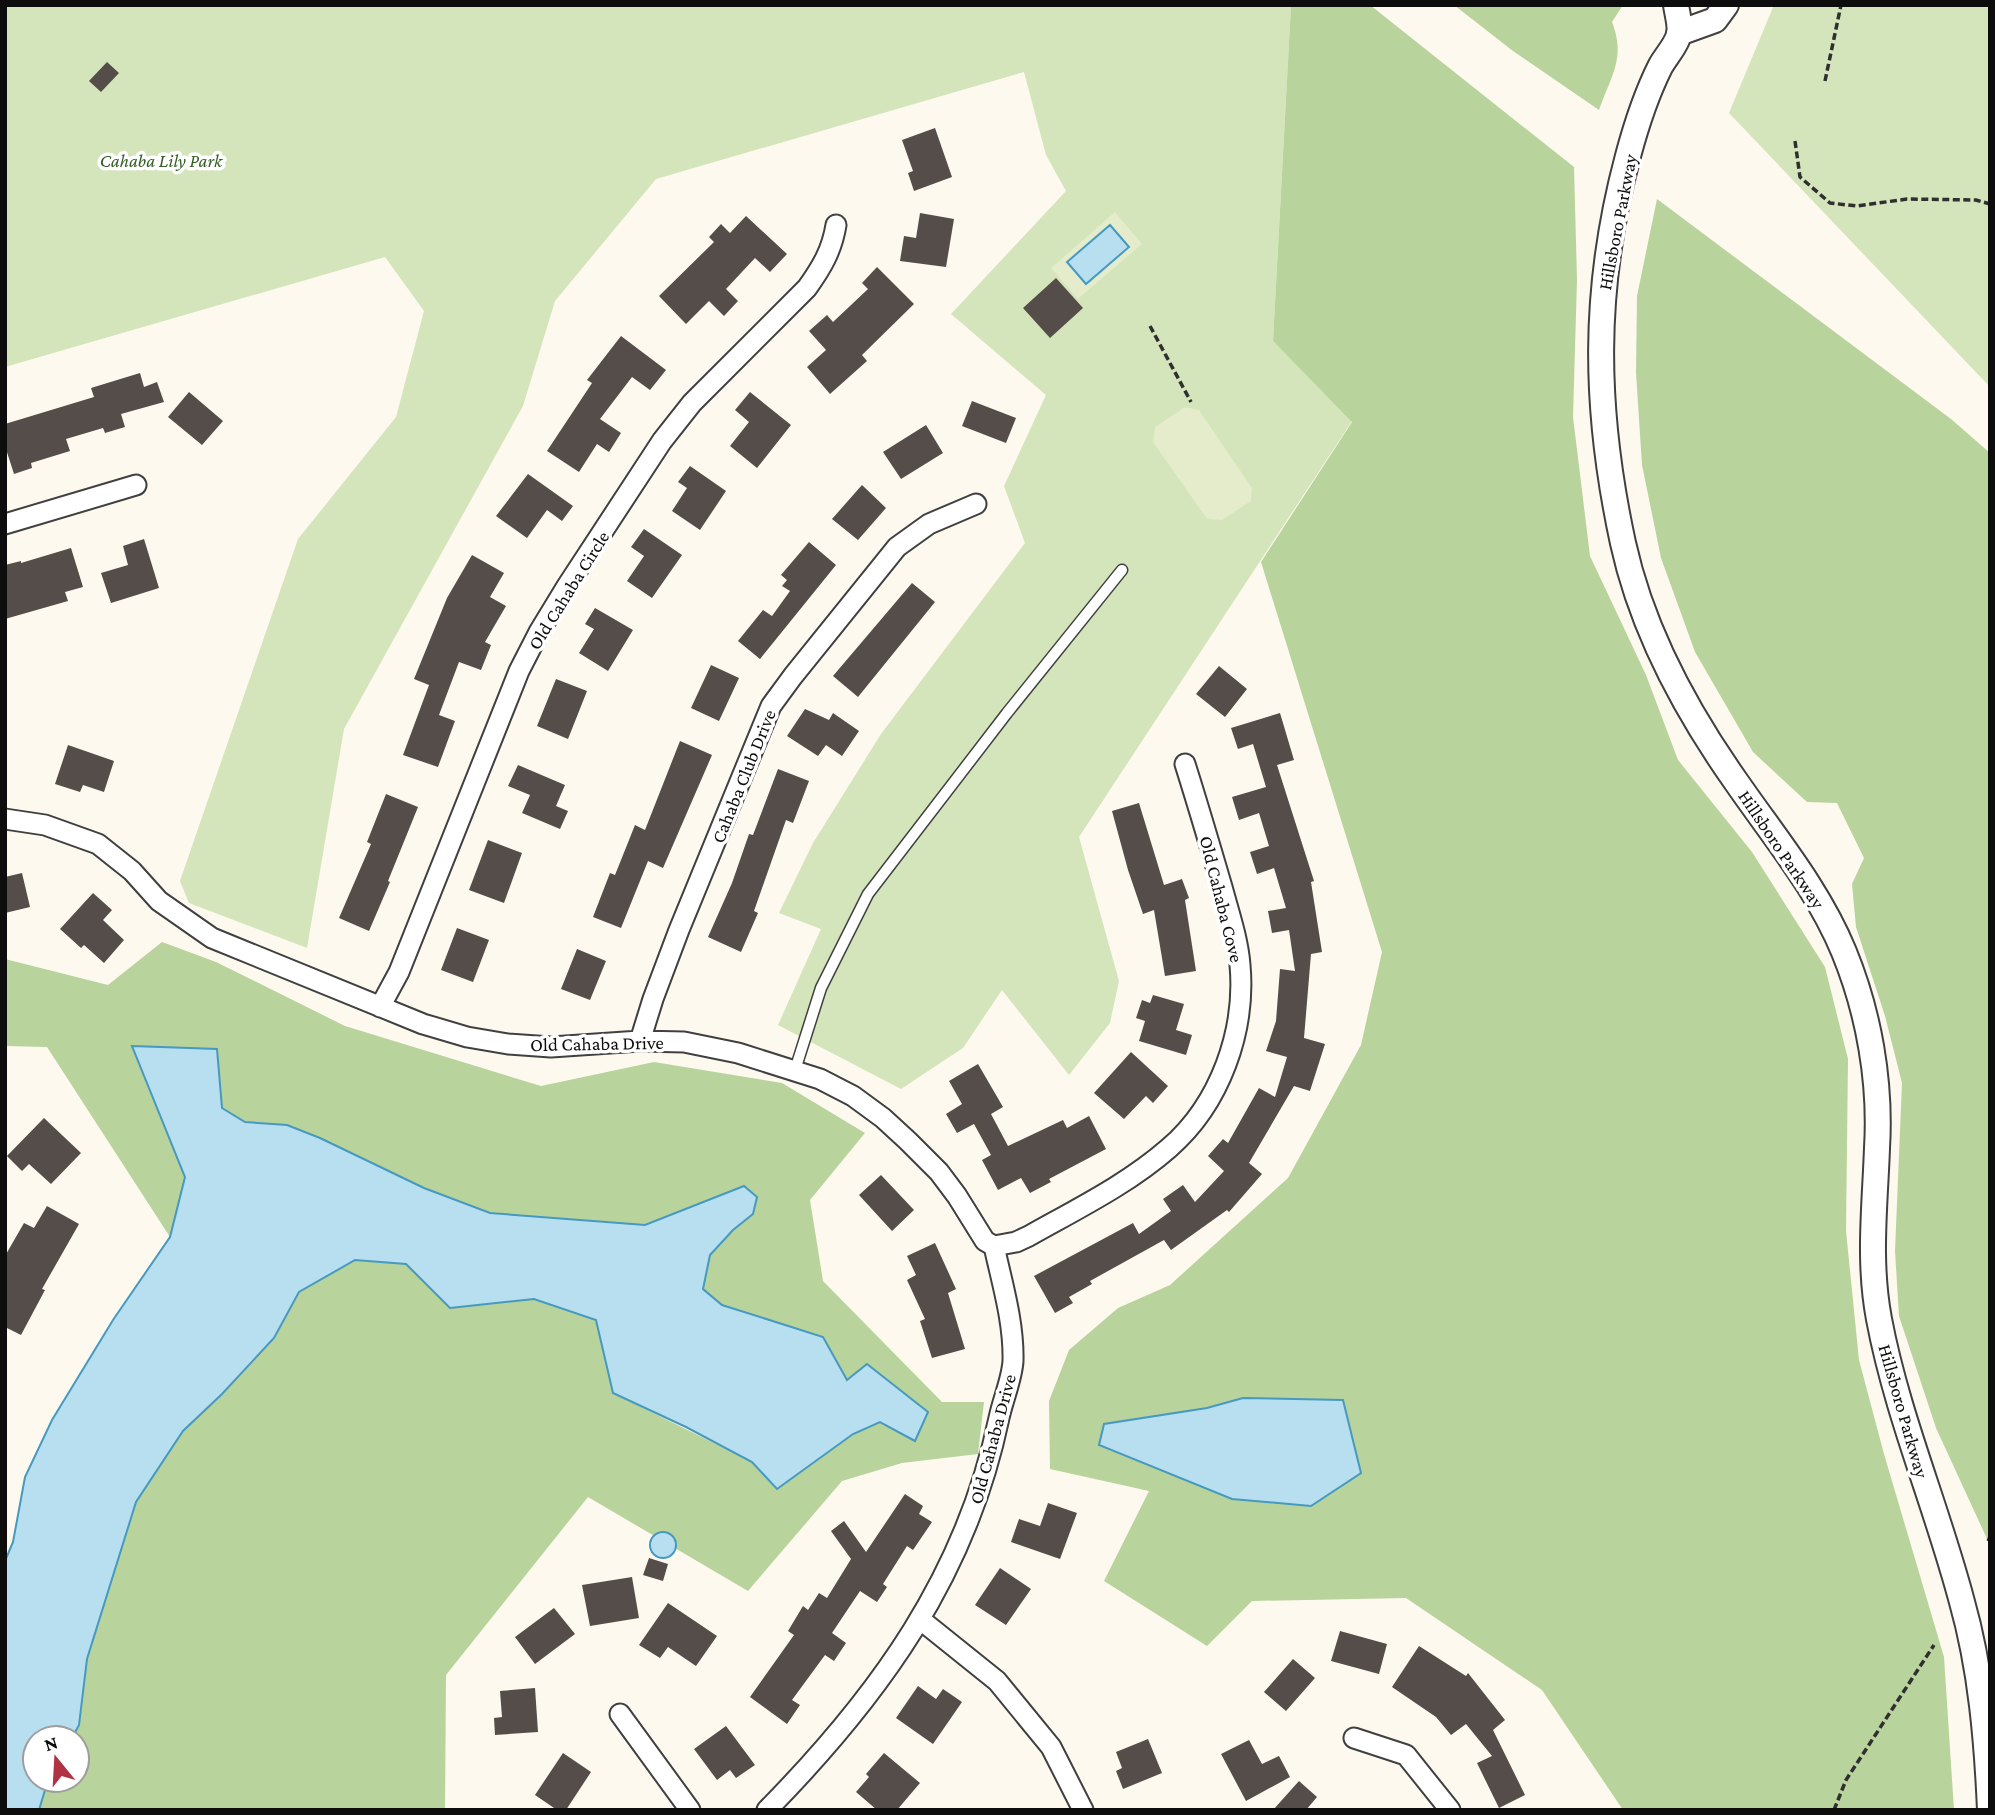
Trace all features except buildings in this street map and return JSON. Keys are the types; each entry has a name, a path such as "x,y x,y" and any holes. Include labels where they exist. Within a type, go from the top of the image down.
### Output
{"street":[{"path":"1676,5 1679,33 1715,20 1726,5"},
{"name":"Hillsboro Parkway","path":"1679,33 1660,67 1639,118 1609,244 1602,298 1600,371 1608,468 1634,582 1676,686 1720,758 1808,881 1835,930 1856,985 1867,1027 1877,1094 1872,1244 1878,1316 1897,1393 1964,1607 1975,1660 1989,1774 1990,1810"},
{"name":"Old Cahaba Circle","path":"380,1007 399,972 519,671 538,632 662,441 691,403 807,288 829,253 836,225"},
{"path":"5,524 136,485"},
{"name":"Cahaba Club Drive","path":"640,1041 679,930 771,706 897,547 929,524 975,503"},
{"name":"Old Cahaba Cove","path":"994,1246 1030,1236 1138,1173 1172,1146 1197,1118 1222,1077 1238,1022 1240,963 1235,932 1185,764"},
{"name":"Old Cahaba Drive","path":"5,819 45,825 98,844 132,871 159,901 212,938 423,1024 467,1037 508,1044 551,1047 640,1041 684,1042 724,1050 820,1079 853,1096 883,1118 939,1172 985,1241 994,1246 1009,1316 1013,1362 992,1454 978,1499 937,1592 920,1620 858,1707 767,1810"},
{"path":"920,1620 997,1681 1051,1747 1083,1810"},
{"path":"620,1714 690,1810"},
{"path":"1354,1738 1406,1755 1450,1810"}],"lane":[{"path":"795,1070 821,988 868,894 1007,713 1122,570"}],"path":[{"path":"1825,81 1841,5"},
{"path":"1795,141 1800,177 1830,203 1857,205 1907,199 1976,200 1990,204"},
{"path":"1150,326 1191,402"},
{"path":"1834,1810 1846,1780 1934,1645"}],"green space":[{"name":"Cahaba Lily Park","path":"5,5 1291,5 1273,341 1352,421 1079,837 1119,981 1110,1023 1069,1075 1002,990 963,1048 901,1089 778,1025 821,929 779,913 813,843 881,734 1025,543 1004,486 1046,395 951,314 1066,191 1046,155 1024,72 656,179 555,301 523,406 344,729 307,948 189,903 180,881 298,539 396,417 424,311 385,257 5,367"},
{"path":"1291,5 1370,5 1574,167 1577,280 1573,417 1590,556 1646,675 1678,760 1752,852 1825,967 1848,1059 1846,1231 1859,1360 1944,1657 1954,1810 1623,1810 1542,1690 1406,1598 1252,1601 1207,1646 1104,1581 1149,1491 1050,1469 1049,1401 1069,1350 1118,1308 1170,1285 1288,1178 1361,1045 1382,952 1261,562 1352,422 1273,341"},
{"path":"1454,5 1623,5 1612,22 1618,46 1617,57 1599,110 1513,51"},
{"path":"1774,5 1990,5 1990,387 1729,113"},
{"path":"1657,199 1951,419 1990,453 1988,1541 1936,1428 1899,1316 1895,1251 1902,1083 1885,1016 1856,927 1852,884 1864,858 1837,803 1807,802 1753,752 1695,652 1661,558 1642,465 1636,373 1637,296"},
{"path":"1115,212 1142,244 1078,299 1051,268"},
{"path":"1185,407 1199,410 1252,488 1251,501 1222,520 1207,519 1153,442 1155,427"},
{"path":"162,942 216,962 345,1026 541,1086 654,1062 782,1083 865,1133 810,1200 823,1281 942,1402 984,1402 978,1454 902,1463 842,1481 748,1591 588,1497 446,1675 445,1810 39,1810 44,1794 91,1794 91,1724 79,1724 87,1659 136,1502 183,1431 274,1338 300,1292 355,1260 406,1264 450,1307 534,1299 596,1320 613,1393 752,1462 797,1475 853,1434 880,1422 847,1381 823,1337 722,1305 702,1289 710,1255 733,1230 753,1214 744,1186 645,1225 490,1213 424,1188 287,1125 245,1122 221,1108 217,1049 132,1047 185,1176 170,1237 47,1047 5,1046 5,959 108,985"}],"water":[{"path":"1110,225 1129,247 1086,284 1067,262"},
{"path":"132,1046 217,1049 222,1108 245,1122 287,1125 424,1188 490,1213 645,1225 744,1186 757,1197 753,1214 733,1230 710,1255 703,1289 722,1305 823,1337 847,1380 867,1364 928,1412 915,1441 880,1422 853,1434 777,1489 752,1462 613,1393 596,1320 534,1299 450,1308 406,1264 355,1260 299,1292 274,1338 183,1431 136,1502 87,1659 79,1724 21,1724 21,1794 44,1794 39,1810 5,1810 5,1561 13,1542 25,1477 52,1420 113,1320 170,1237 185,1177"},
{"path":"1243,1398 1343,1400 1361,1473 1311,1506 1232,1499 1099,1445 1104,1424 1207,1408"},
{"path":"663,1532 672,1536 676,1545 672,1554 663,1558 654,1554 650,1545 654,1536"}]}
